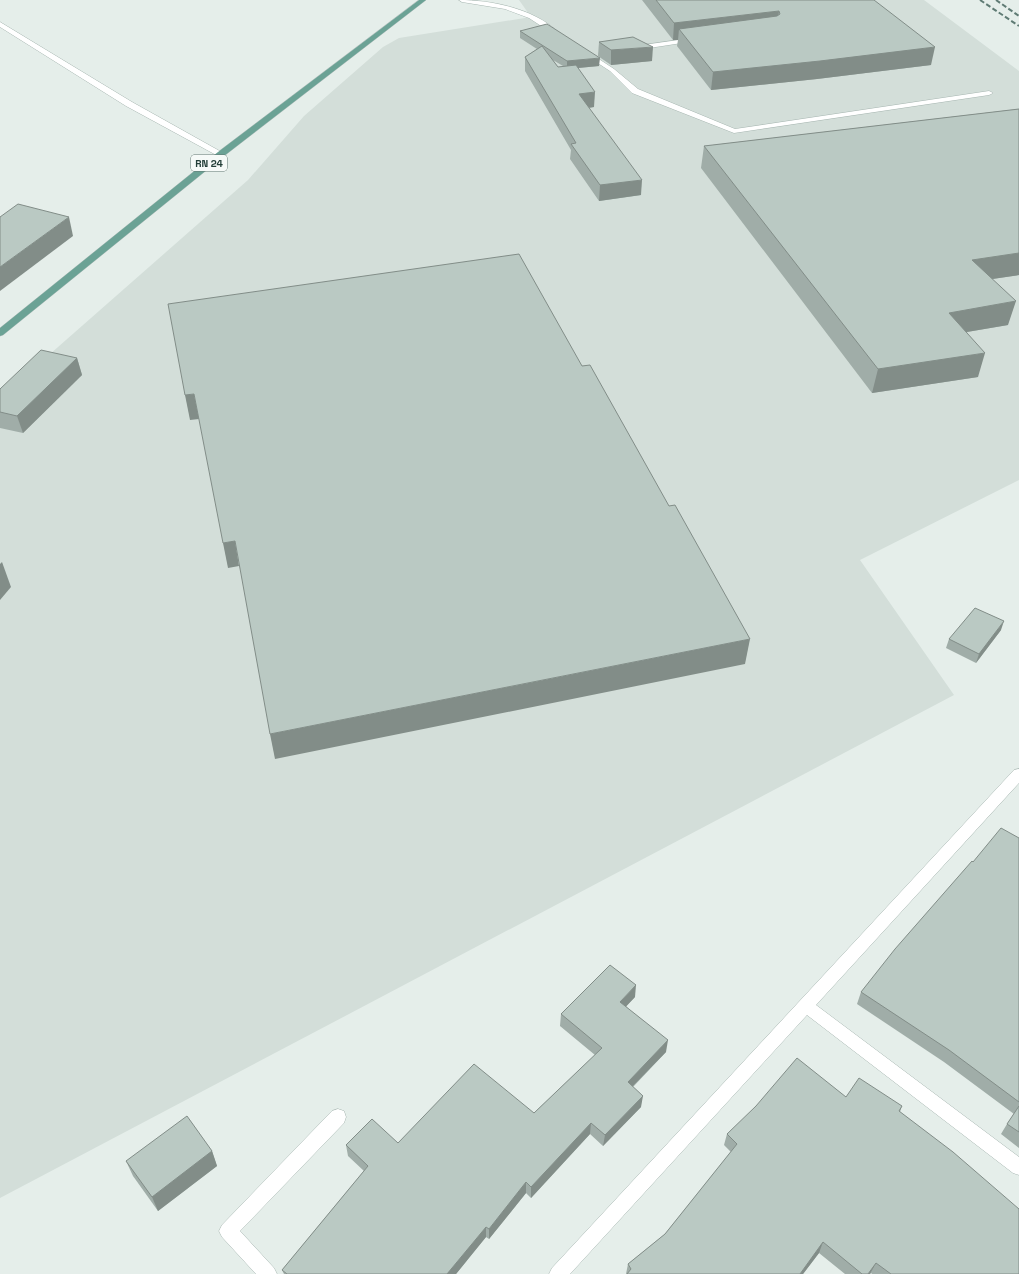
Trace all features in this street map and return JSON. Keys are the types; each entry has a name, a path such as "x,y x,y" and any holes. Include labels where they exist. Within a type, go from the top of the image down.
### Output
{"main road":[{"name":"RN 24","path":"0,332 221,154 423,0"}],"street":[{"path":"462,0 506,7 531,17 563,38"},
{"path":"0,24 128,104 221,154"},
{"path":"627,49 704,39"},
{"path":"589,53 612,70 635,91 734,131 989,93"},
{"path":"558,1274 1019,774"},
{"path":"805,1005 1019,1167"},
{"path":"268,1274 228,1231 338,1116"}],"shaded area":[{"path":"519,0 924,0 1019,71 1019,480 860,560 954,695 0,1198 0,398 248,180 304,116 383,47 399,38 531,17"}],"building":[{"path":"656,0 874,0 935,47 713,72 679,29 777,16 780,14 779,11 674,23"},
{"path":"547,24 600,58 567,61 520,31"},
{"path":"633,37 653,47 611,50 599,42"},
{"path":"542,46 558,67 576,65 595,92 579,94 642,180 600,185 571,144 576,143 525,57"},
{"path":"1019,109 1019,253 972,260 1016,301 949,313 985,353 878,369 704,146"},
{"path":"18,204 69,217 0,267 0,217"},
{"path":"519,254 582,366 590,365 669,506 675,505 750,639 270,734 235,541 223,543 194,394 185,395 168,304"},
{"path":"41,350 77,358 17,416 0,412 0,389"},
{"path":"975,608 1004,621 979,654 949,639"},
{"path":"1001,828 1019,838 1019,1102 949,1050 861,992 895,949 972,861 973,862"},
{"path":"610,965 636,985 620,1002 668,1040 628,1082 643,1096 605,1135 591,1123 531,1187 526,1182 489,1229 486,1227 447,1274 287,1274 282,1270 368,1166 346,1145 372,1119 398,1143 474,1064 534,1113 602,1048 561,1014"},
{"path":"797,1058 846,1097 859,1078 902,1106 899,1111 953,1152 1019,1209 1019,1274 891,1274 876,1263 868,1274 862,1274 823,1242 800,1274 627,1274 631,1269 628,1264 665,1234 737,1144 727,1134 756,1106"},
{"path":"1019,1106 1019,1132 1007,1124"},
{"path":"187,1116 212,1151 152,1197 126,1161"}],"railway":[{"path":"980,0 1019,26"},
{"path":"996,0 1019,16"}]}
